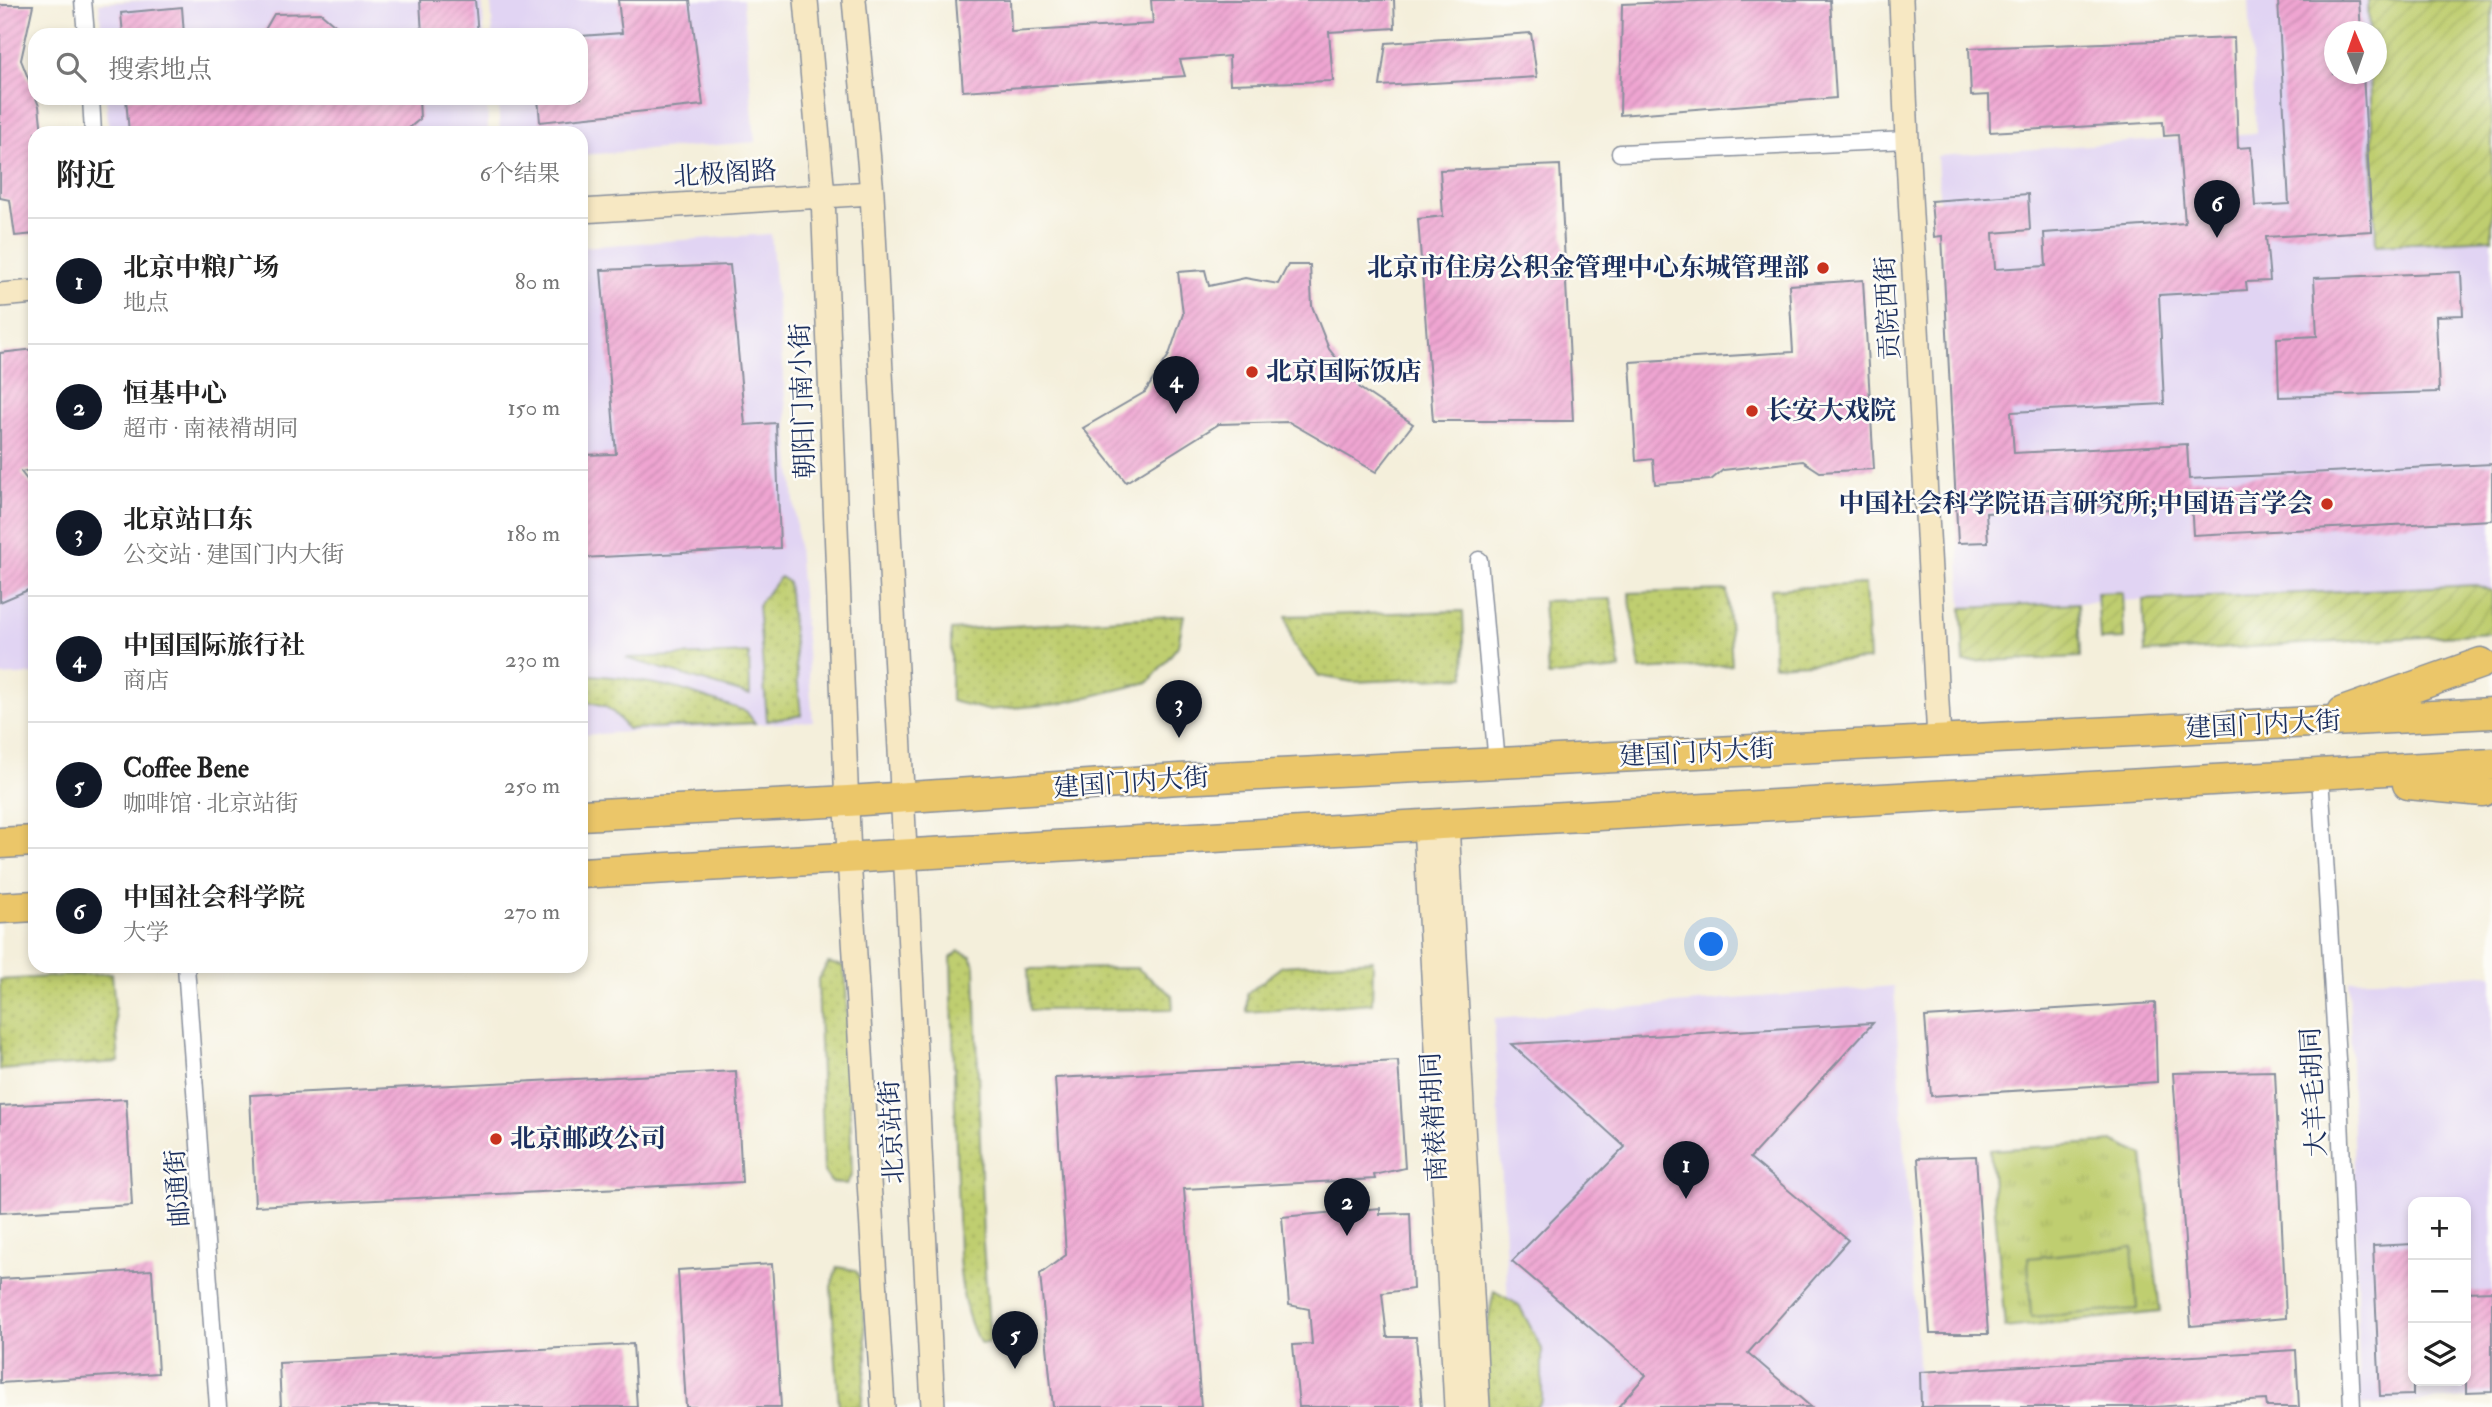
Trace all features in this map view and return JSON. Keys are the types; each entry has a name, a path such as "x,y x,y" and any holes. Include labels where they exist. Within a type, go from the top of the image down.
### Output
{"highway":[{"path":"2311,723 2486,662"},
{"name":"建国门内大街","path":"848,801 1179,779 2492,713"},
{"name":"建国门内大街","path":"849,858 2320,775 2489,782"},
{"path":"588,815 848,801"},
{"path":"0,843 28,841"},
{"path":"588,873 849,858"},
{"path":"0,908 28,906"}],"main road":[{"name":"朝阳门南小街","path":"806,0 823,196 849,858"},
{"path":"854,0 872,192 902,797"},
{"name":"贡院西街","path":"1901,0 1939,740"},
{"name":"北极阁路","path":"588,211 872,192"},
{"path":"0,295 28,293"},
{"name":"北京站街","path":"902,797 933,1407"},
{"path":"1436,824 1456,1407"},
{"name":"南裱褙胡同","path":"1436,824 1478,1407"},
{"name":"北京站街","path":"849,858 883,1407"}],"street":[{"path":"83,0 85,28"},
{"path":"91,105 93,126"},
{"path":"1620,153 1907,140"},
{"path":"1479,560 1497,764"},
{"name":"大羊毛胡同","path":"2320,775 2339,1093 2352,1407"},
{"name":"邮通街","path":"187,973 218,1407"}],"shaded area":[{"path":"149,0 482,0 484,28 101,28 99,3"},
{"path":"491,0 743,0 755,142 588,154 588,126 500,126 498,105 588,105 588,28 493,28"},
{"path":"2249,0 2492,0 2492,591 2477,585 1962,608 1937,156 2256,133"},
{"path":"107,105 487,105 488,126 108,126"},
{"path":"771,234 813,721 588,735 588,247"},
{"path":"28,513 28,674 0,676 0,528"},
{"path":"2492,974 2492,1396 2360,1406 2349,980"},
{"path":"1894,986 1921,1407 1513,1407 1494,1019"}],"green space":[{"path":"2368,0 2492,0 2492,239 2376,245 2370,84 2387,84 2387,21 2369,21"},
{"path":"780,577 788,582 801,715 767,721 758,605"},
{"path":"1865,584 1869,660 1774,665 1771,589"},
{"path":"2477,585 2492,591 2492,633 2145,653 2143,600"},
{"path":"1727,590 1732,665 1640,670 1629,593"},
{"path":"2122,592 2124,639 2100,640 2097,593"},
{"path":"1611,599 1620,669 1548,676 1543,601"},
{"path":"2078,603 2080,657 1964,662 1962,608"},
{"path":"1463,611 1465,677 1353,682 1319,676 1293,645 1286,616"},
{"path":"1184,615 1178,646 1149,682 1059,704 987,710 951,701 951,630"},
{"path":"749,653 750,695 626,658"},
{"path":"588,675 676,688 746,711 755,723 627,729 608,708 588,703"},
{"path":"959,951 971,956 975,967 983,1243 990,1342 981,1344 971,1325 962,1290 959,1256 951,958"},
{"path":"1373,960 1372,1003 1247,1012 1247,994 1282,966"},
{"path":"828,963 843,966 846,980 852,1174 846,1185 831,1182 824,1172 818,979"},
{"path":"1137,968 1172,995 1173,1009 1030,1010 1028,969"},
{"path":"112,973 119,1062 0,1070 0,980"},
{"path":"2114,1142 2143,1155 2160,1312 2005,1328 1990,1150"},
{"path":"2132,1247 2137,1309 2031,1317 2028,1258"},
{"path":"837,1267 855,1270 862,1281 867,1358 861,1407 839,1407 831,1287"},
{"path":"1494,1291 1519,1305 1542,1349 1542,1400 1537,1407 1488,1407 1485,1349"}],"building":[{"path":"420,0 475,0 477,28 422,28"},
{"path":"618,0 690,0 703,105 540,122 539,105 588,105 588,35 622,33"},
{"path":"956,0 1010,0 1011,32 1153,24 1151,0 1394,0 1395,28 1329,32 1333,81 1230,84 1229,56 1180,60 1185,76 963,91"},
{"path":"1830,0 1836,98 1620,115 1622,4"},
{"path":"2278,0 2359,0 2360,21 2324,21 2324,84 2364,84 2372,231 2266,237 2270,281 2246,282 2247,290 2159,295 2164,404 2011,412 2014,453 2187,444 2189,479 2492,464 2492,520 2193,535 2191,501 1986,513 1988,542 1958,543 1942,236 1934,237 1931,201 2028,194 2030,230 1993,233 1995,269 2046,266 2044,233 2185,223 2178,135 2164,136 2163,122 1990,132 1989,95 1971,96 1969,48 2234,38 2238,148 2251,147 2255,206 2289,204"},
{"path":"0,5 33,5 21,60 28,78 28,105 39,105 41,126 28,126 28,235 15,236 10,200 0,198"},
{"path":"182,7 184,28 122,28 121,13"},
{"path":"321,13 339,28 266,28 274,14"},
{"path":"1531,33 1537,77 1380,86 1386,43"},
{"path":"127,105 419,105 420,119 412,126 128,126"},
{"path":"1560,165 1573,421 1433,421 1418,219 1443,216 1440,170"},
{"path":"730,265 745,425 776,423 780,548 588,558 588,455 616,454 601,270"},
{"name":"北京国际饭店","path":"1288,265 1310,265 1312,306 1329,349 1361,389 1413,424 1376,472 1289,422 1219,424 1126,482 1083,428 1145,392 1169,355 1183,314 1178,272 1205,270 1209,286 1245,278 1278,284"},
{"path":"2461,272 2463,315 2436,316 2439,392 2279,397 2277,338 2317,336 2314,278"},
{"name":"长安大戏院","path":"1863,280 1874,469 1820,472 1803,461 1723,470 1711,480 1655,484 1653,459 1636,461 1630,362 1793,352 1789,285"},
{"path":"28,350 28,470 21,472 28,481 28,590 0,602 0,353"},
{"path":"2155,1003 2157,1082 1931,1096 1925,1017"},
{"path":"1873,1023 1750,1158 1848,1240 1748,1353 1811,1407 1618,1407 1646,1375 1512,1261 1625,1147 1511,1044"},
{"path":"1398,1061 1405,1168 1374,1175 1375,1179 1184,1189 1201,1407 1053,1407 1040,1274 1066,1255 1055,1078"},
{"name":"北京邮政公司","path":"736,1071 742,1182 255,1206 250,1095"},
{"path":"2275,1071 2286,1318 2191,1326 2173,1073"},
{"path":"126,1099 132,1205 0,1213 0,1106"},
{"path":"1976,1156 1988,1334 1930,1334 1918,1158"},
{"path":"1380,1208 1380,1214 1410,1213 1413,1289 1382,1293 1387,1337 1416,1337 1422,1407 1299,1407 1293,1345 1312,1344 1309,1309 1289,1305 1282,1217"},
{"path":"2408,1244 2408,1386 2413,1386 2413,1395 2380,1396 2373,1246"},
{"path":"772,1264 781,1407 686,1407 678,1270"},
{"path":"152,1270 158,1373 0,1383 0,1279"},
{"path":"2492,1291 2492,1392 2466,1393 2466,1386 2471,1386 2471,1292"},
{"path":"633,1344 637,1407 281,1407 279,1363"},
{"path":"2296,1350 2299,1407 2267,1407 2266,1400 2153,1407 1921,1407 1920,1372"}],"place":[{"name":"中国社会科学院","path":"2217,238"},
{"name":"北京市住房公积金管理中心东城管理部","path":"1823,268"},
{"name":"北京国际饭店","path":"1252,372"},
{"name":"长安大戏院","path":"1752,411"},
{"name":"中国国际旅行社","path":"1176,414"},
{"name":"中国社会科学院语言研究所;中国语言学会","path":"2327,504"},
{"name":"北京站口东","path":"1179,738"},
{"name":"北京邮政公司","path":"496,1139"},
{"name":"北京中粮广场","path":"1686,1199"},
{"name":"恒基中心","path":"1347,1236"},
{"name":"Coffee Bene","path":"1015,1369"}]}
